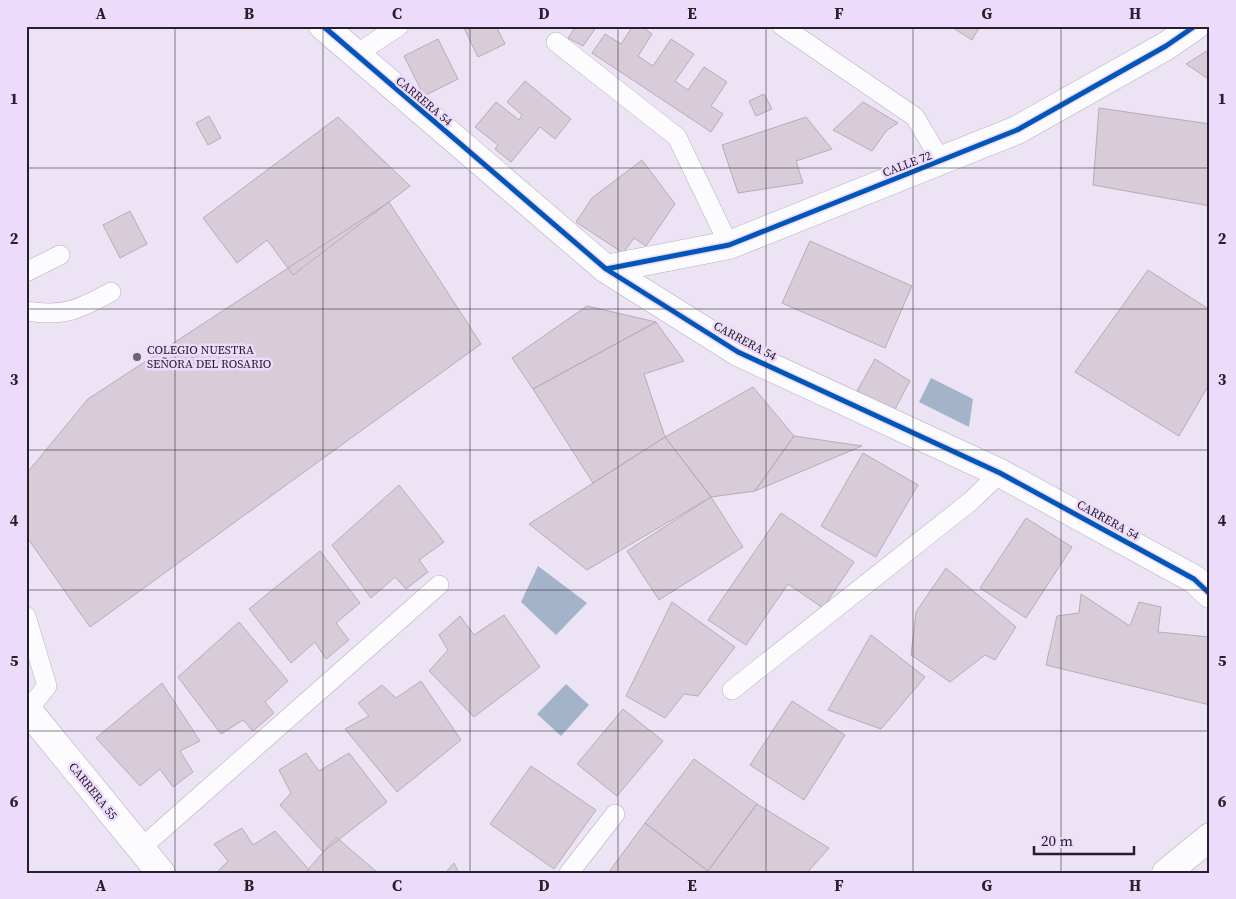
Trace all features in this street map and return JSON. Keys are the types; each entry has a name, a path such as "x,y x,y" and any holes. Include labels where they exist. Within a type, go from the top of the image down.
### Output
{"street":[{"name":"CARRERA 54","path":"323,26 606,269 738,352 1000,473 1194,579 1210,594"},
{"name":"CALLE 72","path":"606,269 729,244 1018,130 1166,46 1195,26"},
{"name":"CARRERA 55","path":"27,709 161,873"},
{"path":"1166,873 1209,839"}],"lane":[{"path":"354,54 399,26"},
{"path":"782,26 915,117 942,161"},
{"path":"556,42 677,137 729,244"},
{"path":"26,272 60,255"},
{"path":"26,311 63,314 83,308 111,292"},
{"path":"732,690 971,501 1000,473"},
{"path":"140,849 439,584"},
{"path":"26,616 47,686 27,709"},
{"path":"569,873 615,814"}],"water":[{"path":"931,378 973,399 969,427 919,402"},
{"path":"538,566 587,603 556,635 521,602"},
{"path":"566,684 589,705 561,736 537,714"}],"building":[{"path":"463,26 496,26 505,44 478,57"},
{"path":"576,26 590,26 595,29 583,46 568,38"},
{"path":"633,26 641,26 652,34 638,56 653,66 671,39 694,54 675,81 688,90 704,67 727,82 711,106 723,114 711,132 592,53 605,34 621,44"},
{"path":"950,26 980,26 972,40"},
{"path":"438,39 458,79 424,96 404,56"},
{"path":"1210,49 1210,80 1186,64"},
{"path":"525,81 571,119 555,139 540,127 511,162 495,149 498,145 475,127 496,102 519,120 522,115 507,102"},
{"path":"764,94 772,109 756,116 749,101"},
{"path":"863,102 898,123 887,130 872,151 833,130"},
{"path":"1099,108 1210,124 1210,206 1093,185"},
{"path":"209,116 221,138 208,145 196,123"},
{"path":"338,117 410,186 293,275 267,240 237,263 203,218"},
{"path":"806,117 832,149 796,161 803,183 738,193 722,145"},
{"path":"642,160 675,204 646,246 634,238 623,253 576,222 592,198"},
{"path":"389,202 481,344 90,627 26,536 26,474 88,399"},
{"path":"130,211 147,244 120,258 103,225"},
{"path":"810,241 912,286 885,348 782,303"},
{"path":"1148,270 1210,310 1210,383 1179,436 1075,372"},
{"path":"587,306 656,322 533,389 512,358"},
{"path":"656,322 684,361 644,374 665,437 593,483 533,389"},
{"path":"875,359 910,381 894,411 857,391"},
{"path":"753,387 794,436 755,491 711,497 665,437"},
{"path":"794,436 862,446 755,491"},
{"path":"665,437 711,497 587,570 529,524"},
{"path":"863,453 918,485 876,557 821,526"},
{"path":"399,485 444,542 419,560 428,572 406,589 395,577 371,598 332,545"},
{"path":"711,497 743,547 659,600 627,551"},
{"path":"781,513 854,562 823,608 788,584 746,645 708,620"},
{"path":"1026,518 1072,547 1026,618 980,588"},
{"path":"320,551 360,603 336,623 349,640 326,659 315,642 291,663 249,609"},
{"path":"946,568 1016,627 995,660 985,655 950,682 911,655 916,612"},
{"path":"1081,594 1130,626 1139,602 1161,607 1158,632 1210,637 1210,705 1046,665 1057,616 1079,613"},
{"path":"672,602 735,647 698,696 684,694 665,718 626,696"},
{"path":"504,615 540,667 474,717 429,671 448,650 439,635 460,616 474,635"},
{"path":"239,622 288,681 265,702 274,713 253,731 243,720 221,734 178,677"},
{"path":"871,635 925,677 881,729 828,710"},
{"path":"421,681 461,740 397,792 345,729 369,716 358,703 382,685 396,698"},
{"path":"162,683 200,741 180,751 193,772 173,787 160,769 140,786 96,738"},
{"path":"792,701 845,735 804,800 750,765"},
{"path":"623,709 663,741 617,796 577,764"},
{"path":"306,753 319,771 349,753 387,802 323,852 280,805 291,793 279,770"},
{"path":"694,759 757,804 708,871 645,823"},
{"path":"531,766 596,810 554,869 490,824"},
{"path":"757,804 829,848 807,873 711,873 708,871"},
{"path":"645,823 708,871 706,873 608,873"},
{"path":"242,828 253,845 275,831 312,873 216,873 228,861 214,844"},
{"path":"336,837 378,873 305,873"},
{"path":"454,863 459,873 445,873"}],"cycle path":[{"path":"323,26 606,269 738,352 1000,473 1194,579 1210,594"},
{"path":"606,269 729,245 1017,130 1166,46 1195,26"}],"place":[{"name":"COLEGIO NUESTRA SEÑORA DEL ROSARIO","path":"137,357"}]}
